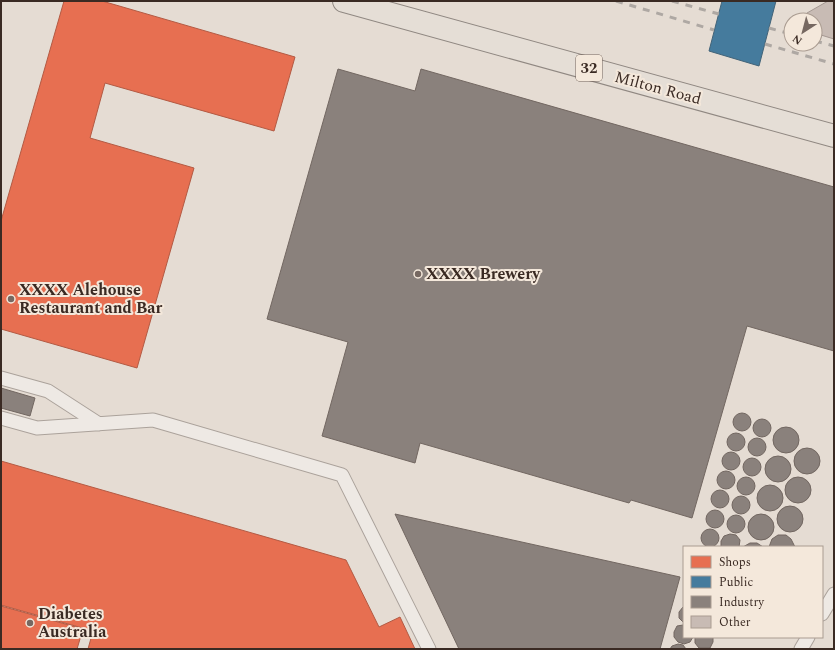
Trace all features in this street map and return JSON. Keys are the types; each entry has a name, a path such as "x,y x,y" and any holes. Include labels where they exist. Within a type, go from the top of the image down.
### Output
{"main road":[{"name":"Milton Road","path":"344,1 834,136"}],"lane":[{"path":"1,378 48,391 99,424"},
{"path":"1,418 37,428 152,420 342,475 429,649"},
{"path":"823,612 834,594"},
{"path":"801,649 807,638"}],"building: Shops":[{"path":"64,1 102,1 295,57 274,131 105,83 90,138 194,168 137,368 1,329 1,221"},
{"path":"1,461 346,560 379,627 400,617 415,649 88,649 93,631 1,605"},
{"name":"Diabetes Australia","path":"1,606 83,629 77,649 1,649"}],"building: Public":[{"path":"722,1 776,1 759,66 709,51"}],"building: Industry":[{"path":"338,69 415,91 421,69 834,187 834,351 747,326 692,518 631,500 629,503 420,443 415,463 322,436 348,342 267,319"},
{"path":"1,388 35,398 30,416 1,408"},
{"path":"738,413 746,413 751,418 749,429 746,431 738,431 733,426 733,418"},
{"path":"758,419 766,419 771,424 769,435 766,437 758,437 753,432 753,424"},
{"path":"786,427 795,431 799,440 795,449 786,453 777,449 773,440 777,431"},
{"path":"732,433 740,433 745,438 743,449 740,451 732,451 727,446 727,438"},
{"path":"753,438 761,438 766,443 764,454 761,456 753,456 748,451 748,443"},
{"path":"807,448 816,452 820,461 816,470 807,474 798,470 794,461 798,452"},
{"path":"727,452 735,452 740,457 738,468 735,470 727,470 722,465 722,457"},
{"path":"778,456 787,460 791,469 787,478 778,482 769,478 765,469 769,460"},
{"path":"748,458 756,458 761,463 759,474 756,476 748,476 743,471 743,463"},
{"path":"722,471 730,471 735,476 733,487 730,489 722,489 717,484 717,476"},
{"path":"742,477 750,477 755,482 753,493 750,495 742,495 737,490 737,482"},
{"path":"798,477 807,481 811,490 807,499 798,503 789,499 785,490 789,481"},
{"path":"770,485 779,489 783,498 779,507 770,511 761,507 757,498 761,489"},
{"path":"716,490 724,490 729,495 727,506 724,508 716,508 711,503 711,495"},
{"path":"737,496 745,496 750,501 748,512 745,514 737,514 732,509 732,501"},
{"path":"790,506 799,510 803,519 799,528 790,532 781,528 777,519 781,510"},
{"path":"711,510 719,510 724,515 722,526 719,528 711,528 706,523 706,515"},
{"path":"395,514 680,577 660,649 459,649"},
{"path":"761,514 770,518 774,527 770,536 761,540 752,536 748,527 752,518"},
{"path":"732,515 740,515 745,520 743,531 740,533 732,533 727,528 727,520"},
{"path":"706,529 714,529 719,534 719,542 716,546 704,546 701,542 701,534"},
{"path":"730,534 736,535 740,540 739,546 721,546 721,541 724,536"},
{"path":"778,535 786,535 791,539 794,546 769,546 772,539"},
{"path":"750,543 757,543 762,546 745,546"},
{"path":"683,607 683,622 679,618 679,612"},
{"path":"683,625 683,638 692,638 690,642 684,644 678,642 674,637 674,632 677,626"},
{"path":"695,638 713,638 710,648 699,648 695,643"},
{"path":"678,644 683,645 686,649 670,649 672,646"}],"building: Other":[{"path":"828,1 834,1 834,39 823,36 823,12 809,12"}],"railway":[{"path":"616,1 714,30"},
{"path":"672,1 719,14"},
{"path":"769,28 783,32"},
{"path":"823,43 834,46"},
{"path":"765,44 834,64"}],"place":[{"name":"XXXX Brewery","path":"418,274"},
{"name":"XXXX Alehouse Restaurant and Bar","path":"11,299"},
{"name":"Diabetes Australia","path":"30,623"}]}
